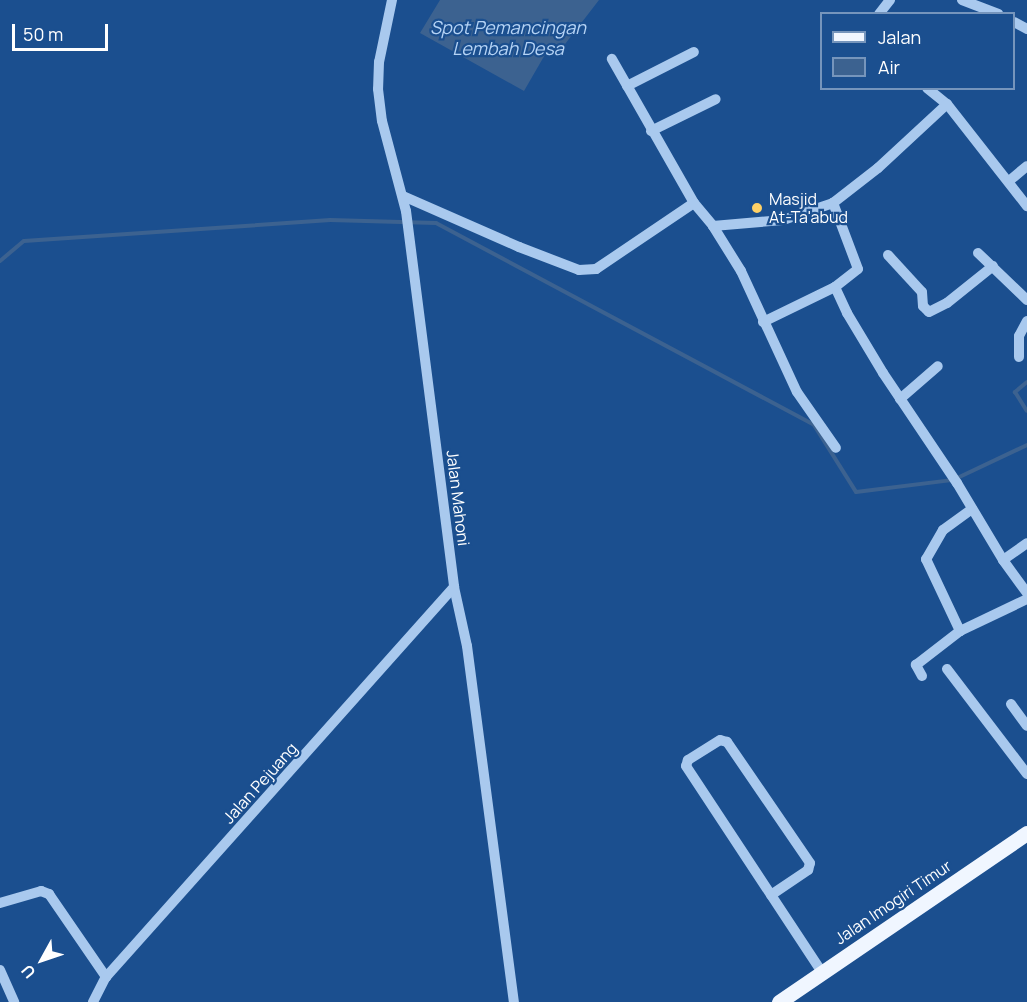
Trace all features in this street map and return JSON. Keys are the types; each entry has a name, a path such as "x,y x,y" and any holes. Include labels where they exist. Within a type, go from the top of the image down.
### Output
{"main road":[{"name":"Jalan Imogiri Timur","path":"779,1002 1027,833"}],"street":[{"name":"Jalan Mahoni","path":"393,0 379,62 378,89 382,121 404,196 454,587 467,646 514,1002"},
{"path":"881,12 890,0"},
{"path":"962,0 993,12"},
{"path":"627,86 694,52"},
{"path":"612,59 693,203 713,226 741,271 806,409 836,448"},
{"path":"930,90 947,104 1027,206"},
{"path":"651,131 716,99"},
{"path":"713,226 783,220 834,203 878,168 947,104"},
{"path":"1009,181 1027,166"},
{"path":"404,196 519,248 587,271 596,269 693,203"},
{"path":"763,321 835,287 856,272 858,264 834,203"},
{"path":"978,252 1027,300"},
{"path":"888,255 921,292 923,306 929,312 947,303 993,267"},
{"path":"835,287 848,314 900,399 957,483 1003,560 1027,593"},
{"path":"1019,357 1019,336 1027,321"},
{"path":"900,399 938,366"},
{"path":"960,631 926,559 944,530 972,509"},
{"path":"1003,560 1027,543"},
{"name":"Jalan Pejuang","path":"93,1002 106,977 454,587"},
{"path":"922,676 916,664 960,631 1027,599"},
{"path":"947,669 1027,774"},
{"path":"1011,704 1027,726"},
{"path":"771,895 807,870 810,863 727,742 720,740 688,760 686,766 771,895 822,972"},
{"path":"0,903 41,891 49,894 106,977"},
{"path":"0,970 14,1002"}],"water":[{"name":"Spot Pemancingan Lembah Desa","path":"440,0 599,0 562,48 554,43 550,46 524,91 420,33"}],"waterway":[{"path":"0,261 24,241 330,220 436,223 814,425 856,492 953,480 1027,445"},
{"path":"1027,382 1015,392 1027,411"}],"place":[{"name":"Masjid At-Ta'abud","path":"757,208"}]}
